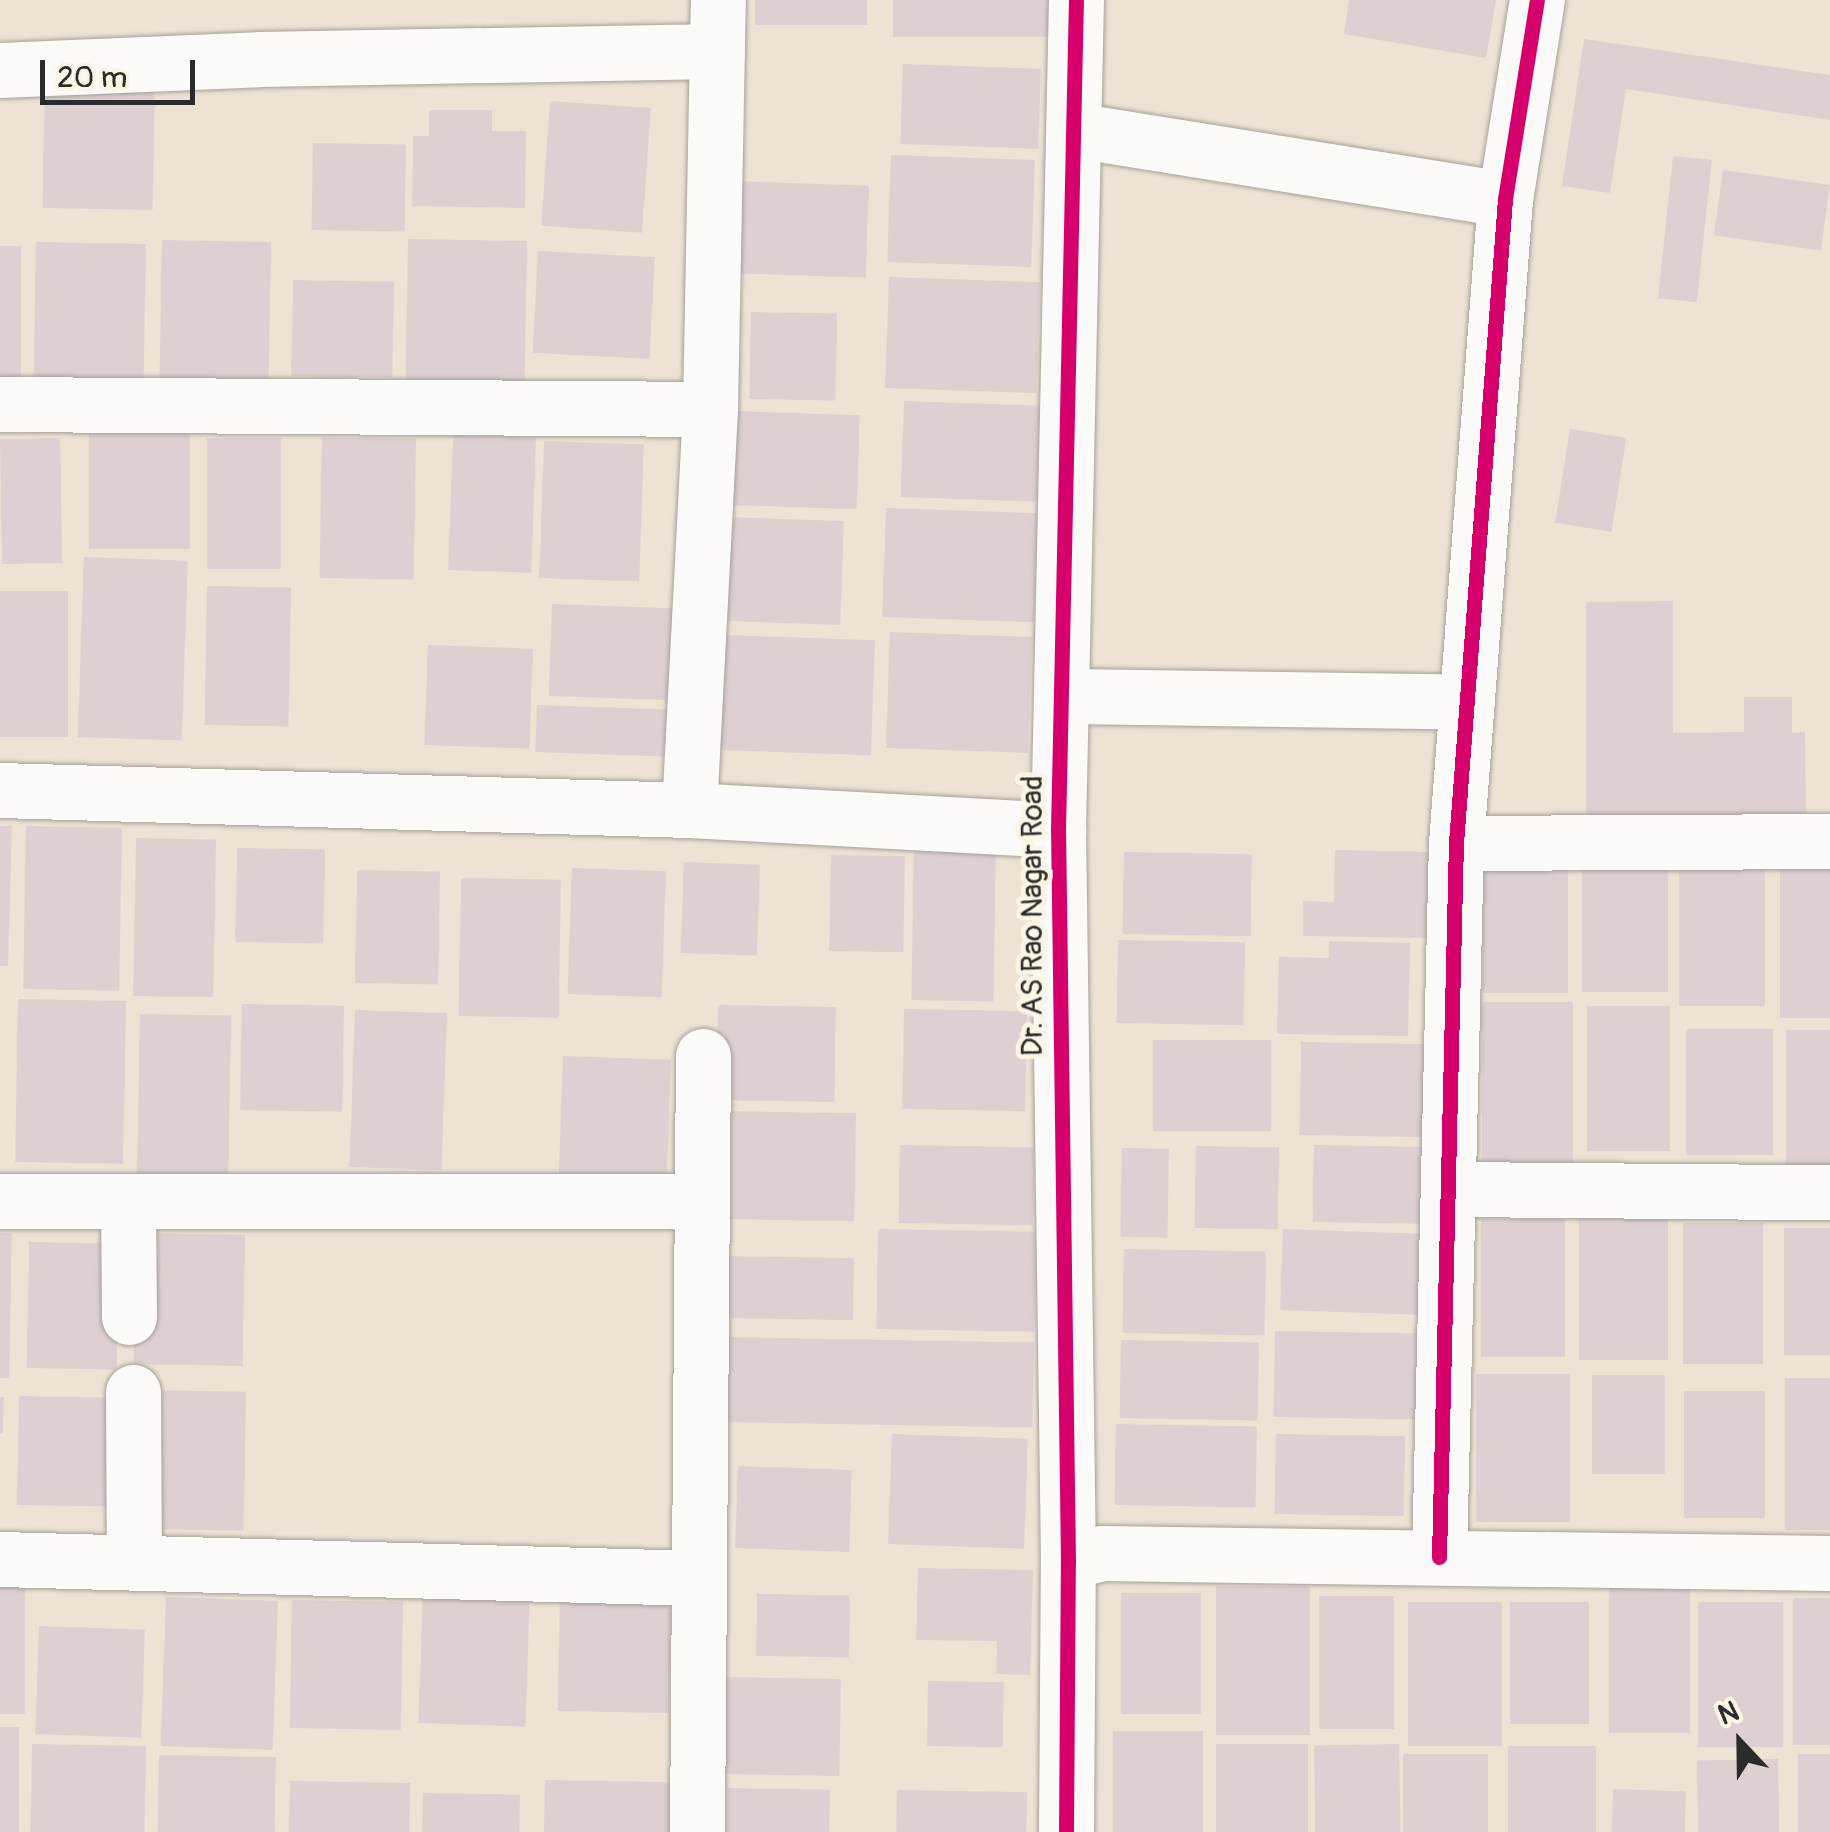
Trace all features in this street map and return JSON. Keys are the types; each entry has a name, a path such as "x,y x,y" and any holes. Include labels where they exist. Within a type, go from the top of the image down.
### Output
{"street":[{"name":"Dr. AS Rao Nagar Road","path":"1066,1832 1068,1561 1058,830 1076,0"},
{"path":"1438,1558 1451,1188 1456,843 1505,199 1537,0"},
{"path":"0,70 259,59 718,26 710,409 689,810"},
{"path":"1074,130 1505,199"},
{"path":"0,404 710,409"},
{"path":"1062,696 1467,702"},
{"path":"0,790 689,810 1058,830"},
{"path":"1456,843 1830,842"},
{"path":"696,1832 703,1056"},
{"path":"1451,1188 1830,1192"},
{"path":"0,1201 702,1201"},
{"path":"128,1201 128,1316"},
{"path":"133,1392 134,1562"},
{"path":"1068,1561 1102,1553 1830,1563"},
{"path":"0,1559 698,1578"}],"building":[{"path":"755,0 867,0 867,25 755,25"},
{"path":"893,0 1051,0 1051,37 893,37"},
{"path":"1349,0 1496,0 1486,58 1344,34"},
{"path":"1584,39 1830,75 1830,120 1626,89 1610,193 1562,186"},
{"path":"903,64 1041,69 1038,149 900,144"},
{"path":"45,72 155,74 153,210 43,208"},
{"path":"550,101 651,108 642,233 541,226"},
{"path":"429,110 492,110 492,131 526,131 525,208 412,206 413,136 429,136"},
{"path":"313,143 406,145 404,232 311,230"},
{"path":"891,155 1035,160 1031,267 887,262"},
{"path":"1673,156 1712,160 1697,302 1658,298"},
{"path":"1723,170 1830,185 1821,250 1714,235"},
{"path":"733,181 869,186 866,278 730,273"},
{"path":"408,239 527,241 524,391 405,389"},
{"path":"162,240 271,242 268,387 159,385"},
{"path":"36,242 146,244 143,390 33,388"},
{"path":"0,246 21,246 21,383 0,383"},
{"path":"538,251 655,257 650,359 533,353"},
{"path":"889,277 1040,282 1036,393 885,388"},
{"path":"293,280 394,282 392,378 291,376"},
{"path":"751,312 837,314 835,400 749,399"},
{"path":"904,401 1040,406 1037,502 901,497"},
{"path":"735,411 860,415 857,509 732,505"},
{"path":"1570,429 1626,438 1611,532 1555,523"},
{"path":"89,431 190,431 190,549 89,549"},
{"path":"453,435 536,438 531,573 448,570"},
{"path":"322,437 416,439 414,580 320,578"},
{"path":"60,438 62,563 2,564 0,439"},
{"path":"207,438 281,438 281,569 207,569"},
{"path":"544,441 644,444 639,581 539,578"},
{"path":"886,508 1038,513 1034,622 882,617"},
{"path":"728,517 844,521 840,625 724,621"},
{"path":"84,557 188,561 182,741 78,737"},
{"path":"207,586 291,587 289,726 205,725"},
{"path":"0,591 68,591 68,737 0,737"},
{"path":"1673,601 1673,733 1744,732 1744,697 1792,697 1792,733 1805,732 1806,816 1586,817 1586,602"},
{"path":"552,604 678,608 675,700 549,696"},
{"path":"890,632 1032,637 1028,753 886,748"},
{"path":"724,635 875,640 871,755 720,750"},
{"path":"428,645 533,649 529,749 425,745"},
{"path":"537,705 668,710 666,757 535,752"},
{"path":"0,826 12,826 8,966 0,966"},
{"path":"26,826 122,828 119,991 23,989"},
{"path":"136,838 216,839 213,997 133,996"},
{"path":"914,847 996,848 993,1001 911,1000"},
{"path":"237,848 325,850 323,944 235,942"},
{"path":"1335,850 1430,852 1427,938 1303,936 1303,901 1334,902"},
{"path":"1124,852 1252,854 1251,936 1123,934"},
{"path":"831,855 905,856 903,952 829,951"},
{"path":"1483,857 1568,857 1568,993 1483,993"},
{"path":"1582,857 1668,857 1668,992 1582,992"},
{"path":"1780,858 1830,858 1830,1018 1780,1018"},
{"path":"684,862 760,865 757,956 681,953"},
{"path":"572,868 666,871 662,997 568,994"},
{"path":"357,870 440,871 438,984 355,983"},
{"path":"1679,870 1765,870 1765,1006 1679,1006"},
{"path":"461,878 561,880 559,1018 459,1016"},
{"path":"1118,940 1245,942 1244,1025 1117,1023"},
{"path":"1329,941 1410,943 1408,1036 1277,1034 1279,957 1329,958"},
{"path":"18,999 126,1001 123,1164 15,1162"},
{"path":"1482,1002 1573,1002 1573,1166 1482,1166"},
{"path":"242,1004 344,1006 342,1112 240,1110"},
{"path":"718,1005 836,1007 834,1102 716,1100"},
{"path":"1587,1006 1670,1006 1670,1151 1587,1151"},
{"path":"904,1009 1027,1011 1025,1111 902,1109"},
{"path":"355,1010 447,1013 441,1170 350,1167"},
{"path":"140,1014 231,1016 228,1176 137,1174"},
{"path":"1686,1029 1773,1029 1773,1155 1686,1155"},
{"path":"1786,1030 1830,1030 1830,1168 1786,1168"},
{"path":"1153,1040 1271,1040 1271,1131 1153,1131"},
{"path":"1301,1042 1427,1044 1425,1137 1299,1135"},
{"path":"563,1056 671,1060 667,1180 559,1176"},
{"path":"721,1111 856,1113 854,1221 719,1219"},
{"path":"900,1145 1034,1147 1033,1225 899,1223"},
{"path":"1314,1145 1431,1147 1430,1224 1313,1222"},
{"path":"1196,1146 1279,1147 1278,1229 1195,1228"},
{"path":"1122,1148 1169,1149 1167,1238 1120,1237"},
{"path":"1579,1216 1668,1216 1668,1360 1579,1360"},
{"path":"1481,1219 1565,1219 1565,1357 1481,1357"},
{"path":"1683,1223 1763,1223 1763,1364 1683,1364"},
{"path":"1784,1228 1830,1228 1830,1355 1784,1355"},
{"path":"878,1229 1036,1232 1034,1332 876,1329"},
{"path":"1283,1229 1435,1234 1432,1315 1280,1310"},
{"path":"0,1233 12,1233 9,1378 0,1378"},
{"path":"136,1233 245,1235 243,1366 134,1364"},
{"path":"29,1242 119,1244 117,1370 27,1368"},
{"path":"1124,1249 1266,1251 1265,1335 1123,1333"},
{"path":"727,1256 854,1258 853,1320 726,1318"},
{"path":"1275,1331 1419,1334 1417,1420 1273,1417"},
{"path":"724,1337 1034,1342 1032,1427 723,1422"},
{"path":"1121,1340 1259,1342 1258,1420 1120,1418"},
{"path":"1476,1374 1570,1374 1570,1522 1476,1522"},
{"path":"1592,1375 1665,1375 1665,1474 1592,1474"},
{"path":"1785,1378 1830,1378 1830,1530 1785,1530"},
{"path":"144,1390 246,1392 244,1531 142,1529"},
{"path":"1684,1391 1765,1391 1765,1518 1684,1518"},
{"path":"19,1396 127,1398 125,1507 17,1505"},
{"path":"0,1397 4,1397 3,1434 0,1434"},
{"path":"1116,1424 1257,1426 1256,1507 1115,1505"},
{"path":"892,1434 1028,1439 1024,1549 888,1544"},
{"path":"1276,1434 1405,1436 1404,1516 1275,1514"},
{"path":"738,1466 852,1470 849,1552 735,1548"},
{"path":"918,1568 1033,1570 1030,1675 996,1674 997,1641 916,1640"},
{"path":"1216,1586 1310,1586 1310,1735 1216,1735"},
{"path":"0,1587 25,1587 25,1714 0,1714"},
{"path":"560,1587 671,1589 669,1713 558,1711"},
{"path":"1609,1588 1690,1588 1690,1733 1609,1733"},
{"path":"423,1590 530,1594 525,1727 418,1723"},
{"path":"1121,1593 1201,1593 1201,1714 1121,1714"},
{"path":"757,1594 850,1596 849,1658 756,1656"},
{"path":"1319,1596 1394,1596 1394,1729 1319,1729"},
{"path":"166,1597 278,1601 273,1750 161,1746"},
{"path":"1793,1598 1830,1598 1830,1745 1793,1745"},
{"path":"292,1600 403,1602 401,1730 290,1728"},
{"path":"1408,1602 1502,1602 1502,1746 1408,1746"},
{"path":"1510,1602 1589,1602 1589,1724 1510,1724"},
{"path":"1698,1602 1783,1602 1783,1747 1698,1747"},
{"path":"39,1626 145,1630 141,1738 35,1734"},
{"path":"720,1677 841,1679 839,1776 718,1774"},
{"path":"928,1681 1004,1682 1003,1747 927,1746"},
{"path":"0,1727 19,1727 19,1832 0,1832"},
{"path":"1113,1731 1203,1731 1203,1832 1113,1832"},
{"path":"32,1744 146,1746 144,1832 30,1832"},
{"path":"1216,1744 1308,1744 1308,1832 1216,1832"},
{"path":"1399,1744 1401,1832 1316,1832 1314,1745"},
{"path":"1508,1746 1596,1746 1596,1832 1508,1832"},
{"path":"1403,1754 1488,1754 1488,1832 1403,1832"},
{"path":"1798,1754 1830,1754 1830,1832 1798,1832"},
{"path":"159,1755 276,1757 275,1832 158,1832"},
{"path":"1778,1759 1779,1832 1698,1832 1697,1760"},
{"path":"545,1780 671,1782 670,1832 544,1832"},
{"path":"290,1781 410,1783 409,1832 289,1832"},
{"path":"728,1788 830,1790 829,1832 727,1832"},
{"path":"1613,1789 1686,1792 1685,1832 1611,1832"},
{"path":"897,1790 1027,1792 1026,1832 896,1832"},
{"path":"423,1793 520,1795 519,1832 422,1832"}],"cycle path":[{"path":"1066,1832 1068,1561 1058,830 1076,0"},
{"path":"1439,1557 1456,843 1505,199 1537,0"}]}
